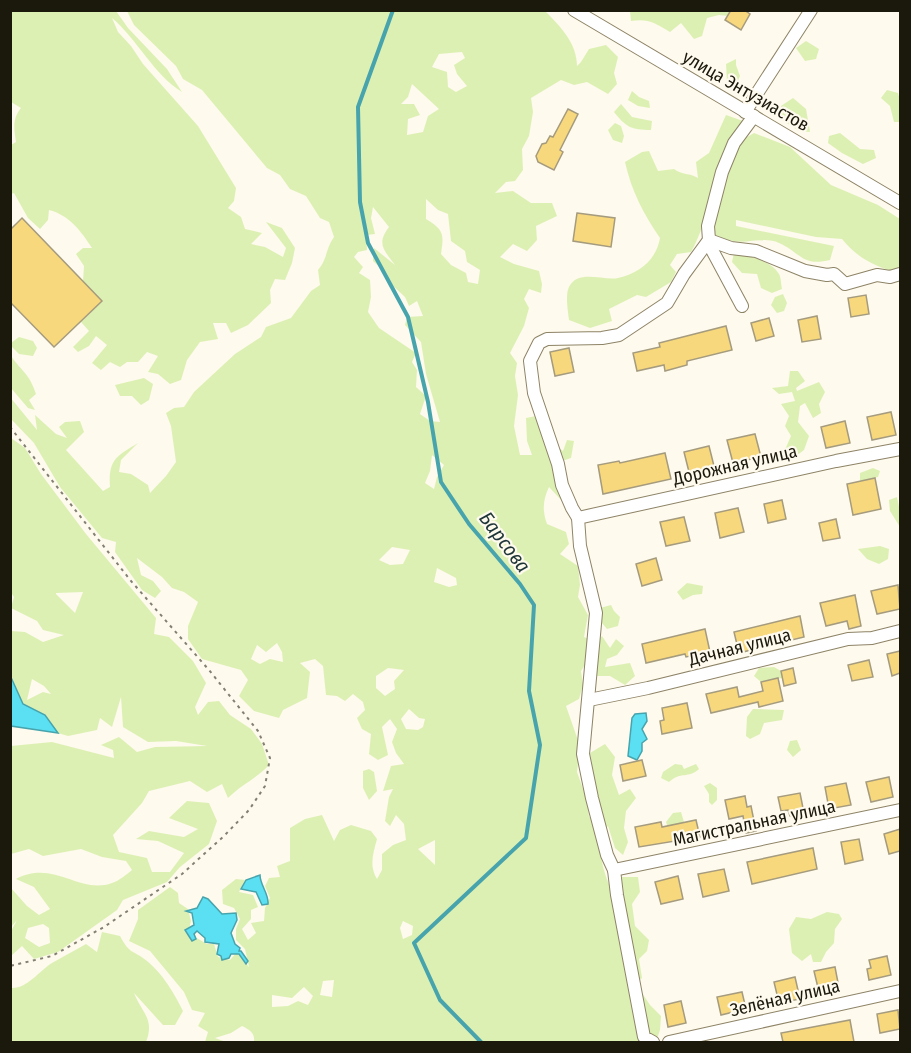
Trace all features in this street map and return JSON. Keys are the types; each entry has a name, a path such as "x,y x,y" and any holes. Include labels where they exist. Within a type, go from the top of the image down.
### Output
{"street":[{"name":"улица Энтузиастов","path":"574,10 900,203"},
{"path":"742,306 709,240 708,226 722,172 734,143 811,10"},
{"path":"709,240 731,248 756,251 805,271 826,275 834,274 845,284 877,275 890,277 900,274"},
{"path":"653,1042 644,1036 616,895 615,870 604,844 583,754 596,613 580,546 579,518 562,485 558,464 534,393 530,361 539,343 551,339 602,338 619,335 668,303 684,274 709,240"},
{"name":"Дорожная улица","path":"579,518 900,449"},
{"name":"Дачная улица","path":"589,700 648,688 848,639 872,638 900,631"},
{"name":"Магистральная улица","path":"615,870 900,810"},
{"name":"Зелёная улица","path":"673,1042 900,991"}],"path":[{"path":"10,427 131,581 209,669 258,730 270,758 265,786 249,810 182,874 104,927 52,956 10,966"}],"green space":[{"path":"11,10 116,11 128,28 167,69 182,92 154,67 130,36 112,18 118,32 143,64 198,126 236,188 234,201 228,208 241,217 245,229 262,233 251,244 265,247 283,257 286,248 266,222 282,228 295,248 285,280 275,279 270,290 271,303 248,325 231,333 226,323 213,323 218,339 200,342 187,360 181,380 170,384 158,374 148,372 158,356 147,352 138,362 127,362 120,367 110,362 101,370 92,363 107,345 96,336 89,346 78,352 73,347 89,331 81,322 102,301 83,281 84,266 76,254 83,248 92,248 79,230 63,216 49,210 48,220 40,229 28,218 14,193 11,194 11,145 16,142 15,120 21,108 11,102"},
{"path":"127,11 545,11 571,42 577,66 589,49 606,45 618,57 614,73 617,84 608,94 587,82 574,85 561,80 531,98 533,112 529,136 522,149 523,170 515,181 506,182 495,193 513,191 531,203 552,203 557,216 536,226 537,240 527,251 513,244 500,257 514,264 539,271 542,284 541,293 529,289 524,299 529,308 524,326 510,353 517,363 515,376 518,395 514,426 520,455 532,455 527,441 526,418 536,416 555,445 563,451 567,440 574,441 571,458 562,461 557,477 557,487 564,503 549,487 545,496 545,519 547,524 566,532 569,544 560,554 578,566 580,585 578,597 588,615 584,637 597,642 602,636 610,648 616,639 624,646 617,655 607,659 605,667 630,663 635,676 625,685 610,676 597,676 592,654 581,671 583,685 579,699 566,706 580,746 577,772 587,800 589,817 600,814 590,753 605,744 615,757 612,775 619,795 630,789 636,798 626,811 624,828 628,842 623,855 615,848 608,826 600,833 600,851 605,874 615,898 621,877 638,877 640,892 632,904 635,926 649,940 647,951 639,959 642,978 636,983 627,967 628,989 635,1013 637,994 642,993 661,1016 657,1039 639,1024 638,1042 254,1042 251,1032 242,1026 231,1033 215,1038 226,1042 205,1042 208,1032 198,1026 205,1013 192,1010 184,992 150,951 129,941 138,919 138,910 170,887 178,893 179,903 188,909 191,921 188,933 207,944 214,944 218,957 230,960 237,952 249,967 245,949 236,940 236,929 240,919 234,908 223,904 222,890 236,879 245,880 239,892 253,895 258,907 251,910 251,919 242,929 248,940 256,933 251,923 264,921 265,908 270,898 265,886 269,878 280,877 277,866 290,861 290,828 305,819 322,815 334,841 340,830 351,825 371,831 377,839 372,865 377,879 382,870 382,854 393,845 406,840 404,824 396,815 390,826 385,821 389,797 393,789 383,791 391,766 404,764 392,742 397,729 390,719 382,727 388,755 378,760 369,754 371,734 362,729 357,718 365,710 363,702 353,694 345,701 337,696 326,695 323,666 315,659 300,663 310,672 307,698 283,710 279,718 254,711 239,696 248,680 241,670 202,659 188,639 188,626 198,602 184,592 172,588 162,577 137,558 141,575 153,581 161,591 155,598 142,590 115,552 116,542 102,538 60,487 34,443 11,419 10,397 37,430 35,415 56,434 67,438 59,427 65,422 80,421 84,432 66,450 103,491 110,487 112,464 115,459 138,443 121,460 119,472 131,474 148,485 150,493 176,462 171,426 166,413 174,408 184,407 194,392 235,354 261,337 266,327 291,318 311,291 320,285 318,270 334,237 329,222 320,218 306,196 290,189 280,175 267,168 202,90 183,79 176,66 134,25","holes":["462,52 465,58 454,65 457,74 467,86 456,92 448,87 447,72 432,67 439,54","412,84 439,109 428,116 423,132 407,135 408,119 420,115 414,104 401,104 408,97","426,199 438,210 448,214 451,241 465,251 467,262 480,270 478,284 468,282 466,273 451,265 441,254 442,237 436,226 426,219","373,207 389,227 382,243 395,265 374,248 373,261 387,274 391,284 405,297 409,306 417,301 423,316 407,317 405,325 421,342 426,374 440,422 430,421 420,414 426,396 416,387 417,370 412,362 416,353 379,328 368,312 371,297 370,280 359,273 363,267 354,257 358,252 367,250 366,235 375,234 371,218","432,455 444,465 437,477 434,489 425,483 430,471","392,547 410,550 403,564 390,565 379,560","437,568 456,578 457,585 449,587 434,582","277,643 282,652 283,662 270,659 260,664 251,659 257,645 266,652","388,668 404,670 394,681 395,689 385,696 376,688 376,676","409,709 419,718 425,719 423,727 418,730 406,729 401,719","435,840 435,865 418,849","403,921 413,926 412,935 403,939 400,928","334,980 332,997 320,995 323,981","304,987 313,996 308,1005 298,1001 288,1006 272,1007 272,995 292,998"]},
{"path":"630,11 740,11 737,17 719,15 707,18 702,36 694,39 681,23 670,32 651,22 631,21"},
{"path":"806,41 819,49 816,59 805,61 796,48"},
{"path":"736,59 740,76 737,83 727,81 726,64"},
{"path":"887,90 898,93 900,122 894,122 890,106 881,98"},
{"path":"632,91 649,101 650,108 638,106 628,100"},
{"path":"793,98 806,109 810,132 799,131 779,118 781,106"},
{"path":"621,104 632,117 652,121 651,130 630,127 622,121 614,112"},
{"path":"726,115 743,121 732,146 754,133 790,147 831,185 878,205 900,219 900,273 868,261 854,252 842,239 816,237 736,220 736,226 834,246 830,260 813,262 774,241 739,242 726,239 715,235 713,207 691,252 677,254 670,265 676,272 671,282 646,297 637,295 609,309 612,321 590,328 569,320 567,294 573,282 585,277 612,279 626,276 646,264 658,246 660,238 639,202 625,162 642,152 649,151 658,171 674,169 698,178 696,162 709,153"},
{"path":"615,123 621,126 624,136 622,143 613,140 608,130"},
{"path":"840,133 860,149 874,150 876,158 863,164 828,143 829,136"},
{"path":"734,253 759,259 771,265 780,275 782,289 772,293 761,288 757,274 742,273 732,262"},
{"path":"783,294 787,303 784,311 777,313 771,305 775,297"},
{"path":"19,337 33,341 37,348 33,356 19,354 11,346 11,343"},
{"path":"11,356 33,387 36,394 29,400 35,410 28,408 11,388"},
{"path":"790,371 798,371 805,381 796,388 797,391 819,382 825,392 819,404 821,413 813,418 805,403 800,406 798,422 809,436 804,450 796,456 784,452 791,436 785,426 789,416 781,404 795,401 792,392 779,394 772,388 788,386"},
{"path":"144,378 153,384 149,400 141,405 132,396 120,396 115,385"},
{"path":"11,438 25,448 41,474 86,534 156,618 154,634 169,637 193,661 206,683 195,707 198,715 208,702 219,701 230,715 251,729 262,744 269,765 228,798 222,784 207,792 190,781 149,791 142,803 113,835 119,852 147,858 152,872 170,872 184,853 158,841 136,839 149,831 184,837 198,829 169,818 187,801 209,803 217,821 209,844 180,867 167,882 123,900 117,910 58,952 34,959 22,946 11,956 10,933 17,920 11,927 11,888 27,906 39,915 50,909 34,887 16,879 42,873 88,885 100,885 115,882 132,870 126,861 102,857 81,849 43,856 29,849 11,854 11,746 52,742 114,758 113,750 101,745 119,737 137,752 155,747 207,746 176,741 148,742 123,727 121,697 112,727 100,718 97,730 68,736 58,733 45,715 23,704 11,675 11,631 25,632 43,642 64,635 43,630 37,621 11,608 14,597 10,591","holes":["83,592 75,613 56,594 56,593","32,679 44,686 51,694 43,692 27,700","43,924 49,928 50,943 39,947 25,938 28,928"]},
{"path":"873,468 880,471 878,477 860,481 860,473"},
{"path":"897,497 900,527 890,511 889,500"},
{"path":"880,546 889,549 888,559 879,564 867,559 858,549"},
{"path":"687,583 703,586 702,594 683,600 677,592"},
{"path":"611,605 620,617 618,626 607,629 602,623 600,608"},
{"path":"774,667 781,671 782,678 761,682 754,676 759,668"},
{"path":"753,709 784,710 782,720 764,723 760,734 750,739 746,736 747,717"},
{"path":"797,740 801,750 793,757 787,750 790,741"},
{"path":"675,764 682,765 684,769 696,764 699,769 669,782 661,778 663,772"},
{"path":"369,769 374,772 377,791 369,800 363,788 363,771"},
{"path":"710,783 717,788 717,800 712,805 704,786"},
{"path":"681,812 684,822 677,824 678,834 669,831 666,822 673,813"},
{"path":"827,912 839,914 842,919 835,929 834,943 821,962 813,962 811,954 802,961 792,953 789,929 796,917 811,919"},
{"path":"102,932 120,936 129,949 153,966 163,978 183,1011 175,1025 163,1025 134,993 148,1022 146,1042 11,1042 11,988 28,983 52,963 86,944 97,952"}],"water":[{"path":"10,675 23,704 45,715 58,733 11,726"},
{"path":"646,713 647,721 642,729 647,739 642,743 642,751 637,760 628,756 632,718 635,714"},
{"path":"260,875 268,904 262,905 256,892 241,889 246,880"},
{"path":"203,897 208,899 222,914 236,913 237,920 231,933 235,944 240,948 239,951 248,961 246,964 239,954 231,954 229,958 222,960 217,954 219,944 205,942 205,938 197,931 194,934 196,939 192,941 185,930 194,925 192,913 186,911 197,908"}],"building":[{"path":"731,10 744,10 750,14 741,30 725,20"},
{"path":"568,109 578,114 560,150 563,152 554,170 538,162 536,156 542,144 546,143 550,136 553,137"},
{"path":"577,213 615,218 611,247 573,241"},
{"path":"22,218 102,301 54,347 10,302 10,230"},
{"path":"866,295 869,314 851,317 848,298"},
{"path":"817,316 821,339 802,342 798,320"},
{"path":"769,318 774,336 756,341 751,323"},
{"path":"726,326 732,350 687,361 687,365 665,371 664,365 637,371 633,353 660,347 659,343"},
{"path":"569,348 574,372 555,376 550,352"},
{"path":"891,412 896,435 872,440 867,417"},
{"path":"845,421 850,443 826,448 821,427"},
{"path":"755,434 761,457 733,463 727,440"},
{"path":"709,446 715,470 690,476 684,452"},
{"path":"665,453 671,479 603,494 598,465 619,461 620,463"},
{"path":"875,478 881,509 853,515 847,484"},
{"path":"782,500 786,519 768,523 764,504"},
{"path":"738,508 744,532 720,538 715,513"},
{"path":"684,517 690,541 666,546 660,522"},
{"path":"836,519 840,538 823,541 819,523"},
{"path":"656,558 662,580 642,586 636,564"},
{"path":"898,585 900,609 877,614 871,591"},
{"path":"855,595 861,626 849,629 847,621 826,626 820,603"},
{"path":"800,616 804,637 739,653 734,632"},
{"path":"705,629 710,652 686,657 685,654 646,663 642,644"},
{"path":"900,651 900,673 892,676 887,654"},
{"path":"869,660 873,677 852,681 848,665"},
{"path":"793,668 796,683 784,686 781,671"},
{"path":"778,678 783,701 759,707 758,702 711,713 706,694 737,687 739,697 763,691 761,682"},
{"path":"687,703 692,728 662,734 660,721 664,720 662,708"},
{"path":"642,760 646,776 623,781 620,765"},
{"path":"889,777 893,797 871,802 866,782"},
{"path":"846,783 851,805 829,809 825,787"},
{"path":"800,793 804,813 790,816 788,810 781,811 778,797"},
{"path":"745,796 747,807 751,806 756,831 746,833 743,816 729,819 725,800"},
{"path":"696,820 700,837 639,847 635,827 661,822 662,827"},
{"path":"900,829 900,851 889,854 884,834"},
{"path":"859,839 863,860 845,864 841,842"},
{"path":"813,848 817,869 752,884 747,862"},
{"path":"724,869 729,891 703,897 698,874"},
{"path":"678,876 683,899 661,904 655,882"},
{"path":"887,956 891,975 869,980 867,969 871,968 869,960"},
{"path":"835,967 839,988 819,992 814,971"},
{"path":"795,977 800,999 779,1003 774,982"},
{"path":"742,992 746,1009 721,1015 717,997"},
{"path":"681,1001 686,1023 668,1027 664,1005"},
{"path":"898,1010 900,1029 880,1033 877,1014"},
{"path":"850,1020 854,1042 783,1042 781,1033"}],"waterway":[{"name":"Барсова","path":"393,10 358,107 360,202 368,243 408,317 428,402 441,482 469,524 520,584 534,605 529,691 540,745 526,838 414,943 440,1000 481,1042"}]}
